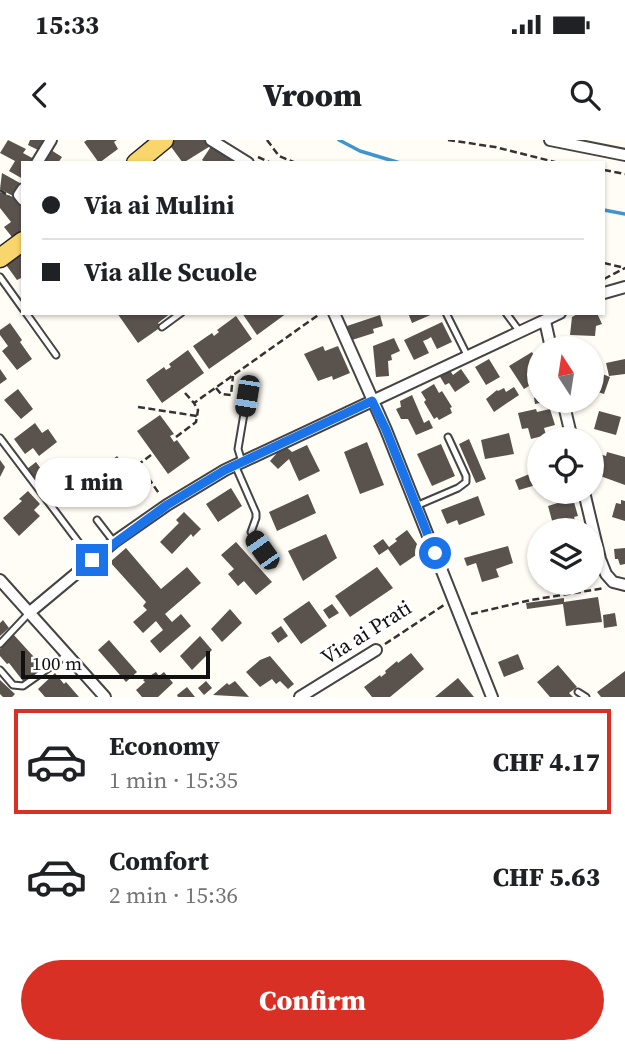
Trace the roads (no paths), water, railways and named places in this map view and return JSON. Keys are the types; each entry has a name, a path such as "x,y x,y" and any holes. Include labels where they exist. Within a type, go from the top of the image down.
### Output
{"main road":[{"path":"138,161 164,140"},
{"path":"0,258 21,243"}],"street":[{"path":"38,161 51,140"},
{"path":"211,140 245,161"},
{"path":"550,140 625,155"},
{"path":"605,293 625,287"},
{"path":"335,315 416,506 492,697"},
{"path":"30,612 114,542 167,505 239,463 556,315"},
{"path":"545,321 548,336"},
{"path":"587,504 606,574 619,584"},
{"path":"0,580 105,697"},
{"name":"Via ai Prati","path":"300,697 376,650"}],"lane":[{"path":"0,277 21,306"},
{"path":"0,292 7,287"},
{"path":"27,315 56,355"},
{"path":"162,327 178,315"},
{"path":"447,315 468,357"},
{"path":"507,315 520,332"},
{"path":"247,396 239,463 256,513 251,532 273,564"},
{"path":"416,506 466,482 466,476 448,437"},
{"path":"0,438 92,560"},
{"path":"97,520 114,542"},
{"path":"0,644 30,612"},
{"path":"0,670 13,685 23,687 68,655"},
{"path":"578,692 586,697"}],"waterway":[{"path":"339,140 360,151 393,161"},
{"path":"605,210 625,214"}]}
